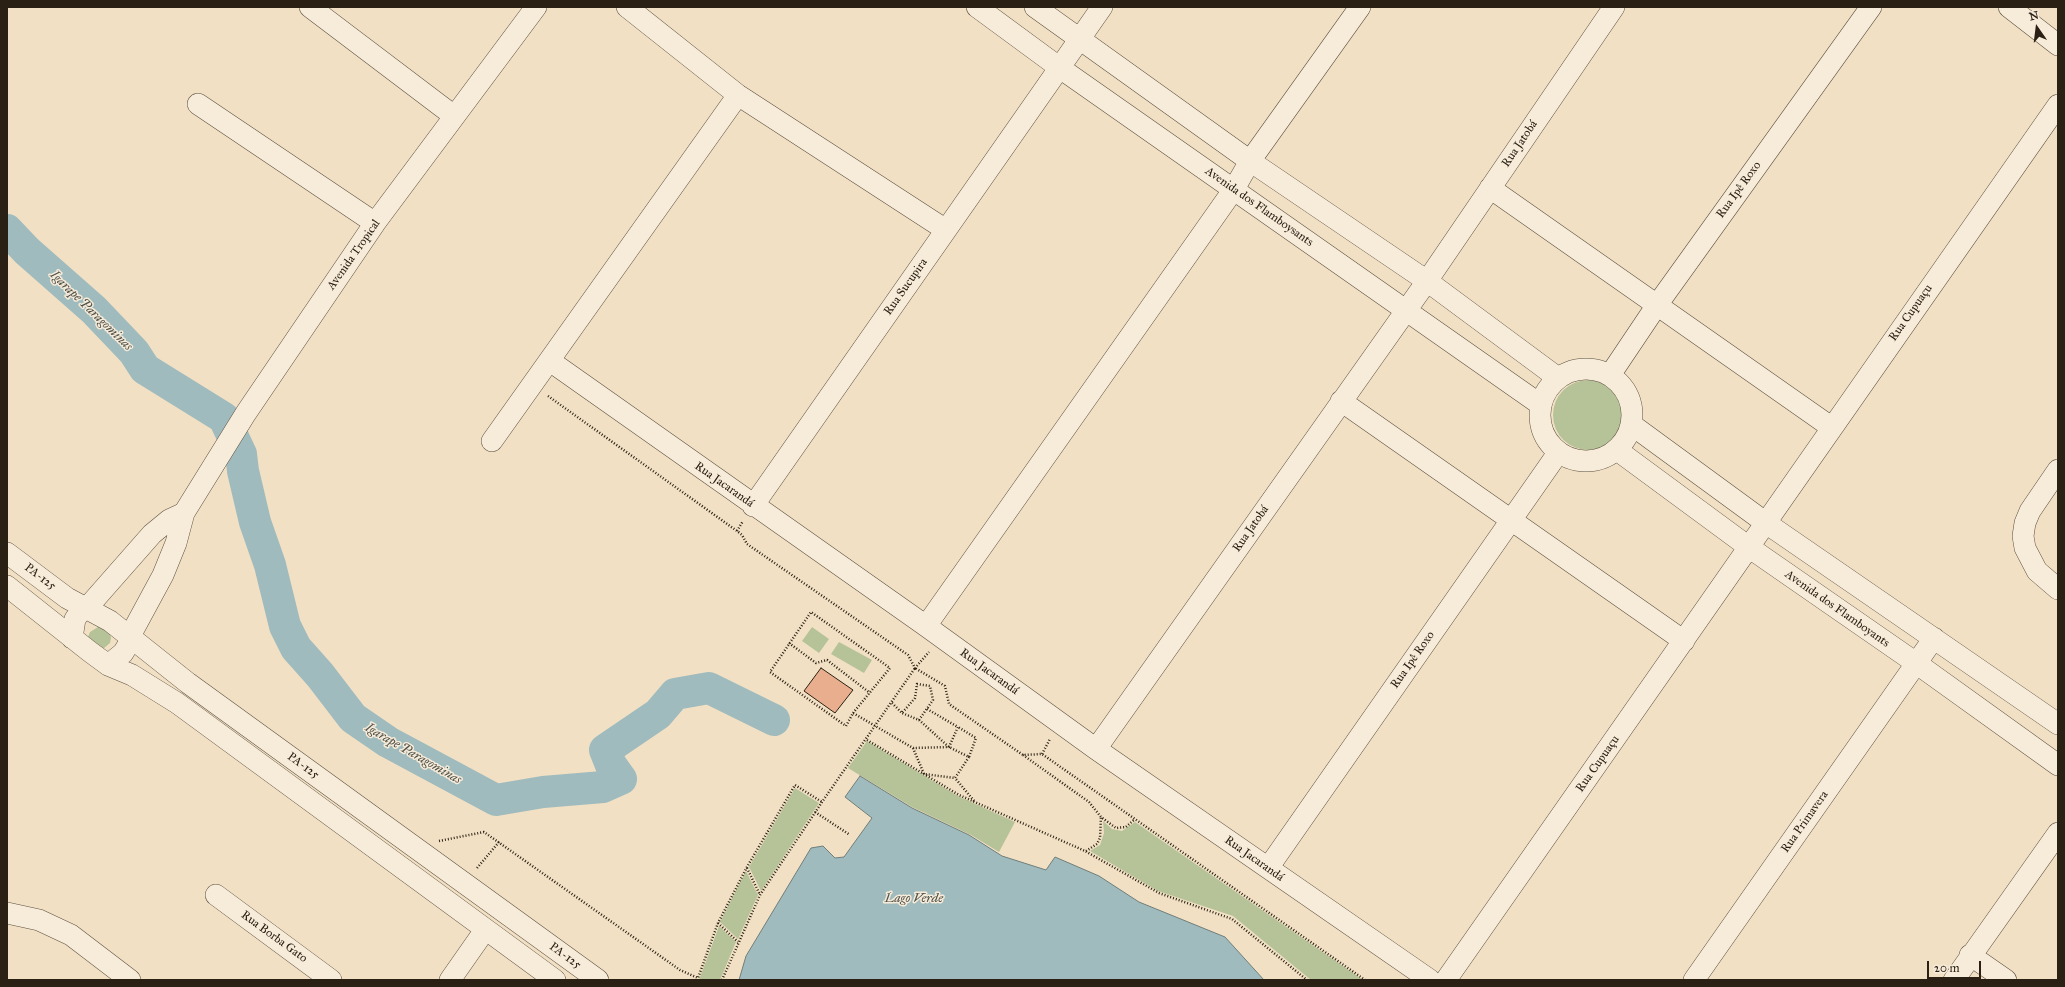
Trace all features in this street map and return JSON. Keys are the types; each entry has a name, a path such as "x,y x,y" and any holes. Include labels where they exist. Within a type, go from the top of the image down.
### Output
{"street":[{"path":"310,7 454,116"},
{"name":"Avenida Tropical","path":"184,512 246,413 375,223 536,7"},
{"path":"627,7 738,95 946,230"},
{"name":"Avenida dos Flamboysants","path":"977,7 1060,68 1541,405"},
{"path":"1035,7 1250,161 1427,281 1558,378"},
{"name":"Rua Sucupira","path":"753,506 1102,7"},
{"path":"926,626 1234,189 1250,161 1360,7"},
{"name":"Rua Jatobá","path":"1096,749 1341,400 1427,281 1614,7"},
{"name":"Rua Ipê Roxo","path":"1610,375 1657,305 1871,7"},
{"path":"2009,7 2058,45"},
{"path":"492,441 738,95"},
{"path":"198,104 375,223"},
{"name":"Rua Cupuaçu","path":"1446,980 1750,548 1831,427 2058,105"},
{"path":"1490,188 1831,427"},
{"name":"Rua Jacarandá","path":"550,361 753,506 926,626 1096,749 1430,980"},
{"path":"1593,369 1610,375 1621,384 1629,396 1633,410 1632,425 1627,439 1617,450 1604,458 1588,462 1572,460 1558,453 1546,439 1540,422 1541,405 1547,390 1558,378 1574,370 1593,369"},
{"path":"1341,400 1684,641"},
{"path":"1632,425 1766,523 2058,724"},
{"name":"Avenida dos Flamboyants","path":"1617,450 1750,548 1916,663 2058,766"},
{"name":"Rua Ipê Roxo","path":"1268,868 1558,453"},
{"path":"2058,470 2030,511 2025,523 2023,536 2025,548 2036,571 2058,589"},
{"path":"72,638 75,619 82,611 86,609 152,534 169,520 184,512"},
{"path":"108,665 123,653 128,645 130,636 164,575 176,543 184,512"},
{"name":"PA-125","path":"7,553 67,598 110,621 188,683 598,980"},
{"name":"PA-125","path":"7,586 108,665 132,675 176,703 555,980"},
{"name":"Rua Primavera","path":"1694,980 1934,638"},
{"path":"1954,980 1970,955 2058,833"},
{"name":"Rua Borba Gato","path":"216,895 331,980"},
{"path":"7,913 39,920 79,941 130,980"},
{"path":"450,980 485,930"},
{"path":"1970,955 2006,980"}],"path":[{"path":"532,386 737,531 742,535 747,544 908,655 916,668 945,686 949,704 1089,802 1101,817 1116,828 1126,827 1135,819"},
{"path":"811,612 890,668 853,713 846,726 770,672 789,643 811,612"},
{"path":"789,643 816,663 827,660 870,693"},
{"path":"722,980 760,895 815,812 877,726 916,668"},
{"path":"902,713 915,698 917,684 930,686 933,700 919,720"},
{"path":"892,703 902,713 919,720 949,747 969,757"},
{"path":"927,709 976,738 969,757 955,778"},
{"path":"853,713 913,748 949,747"},
{"path":"949,747 958,727"},
{"path":"867,740 959,796 1085,851 1159,893 1232,919 1307,980"},
{"path":"913,748 924,774"},
{"path":"1023,755 1042,754 1365,980"},
{"path":"924,774 955,778 976,803"},
{"path":"432,837 438,841 484,832 680,970 698,978 718,923 747,867 795,785 822,802"},
{"path":"815,812 850,835"},
{"path":"1085,851 1097,844 1100,838 1101,817"},
{"path":"747,867 760,895"},
{"path":"718,923 738,942"}],"green space":[{"path":"1581,380 1595,380 1608,385 1618,395 1623,408 1623,422 1618,435 1608,445 1595,450 1581,450 1568,445 1558,435 1553,422 1553,408 1558,395 1568,385"},
{"path":"98,627 103,627 110,633 110,643 103,649 88,637 90,632"},
{"path":"812,627 829,639 819,653 802,641"},
{"path":"839,642 872,660 864,673 831,654"},
{"path":"867,741 958,796 1015,822 999,852 971,835 912,807 848,768"},
{"path":"795,788 819,803 761,891 749,867"},
{"path":"1103,821 1112,829 1122,831 1135,822 1363,980 1311,980 1233,916 1158,891 1090,851 1100,845 1104,833"},
{"path":"746,871 758,895 738,939 720,922"},
{"path":"719,926 736,942 720,980 699,980"}],"water":[{"name":"Lago Verde","path":"860,776 912,808 969,835 1002,856 1046,870 1055,857 1099,876 1139,902 1225,937 1264,980 739,980 746,956 811,848 823,846 835,858 844,857 872,818 845,797"}],"building":[{"path":"821,668 853,690 835,713 804,691"}],"waterway":[{"name":"Igarape Paragominas","path":"7,230 27,251 94,310 134,352 145,369 224,418 241,454 243,471 255,522 270,565 285,626 296,648 320,675 353,718 388,742 496,800 543,792 603,787 621,779 611,765 605,750 658,714 675,694 709,688 774,720"}]}
